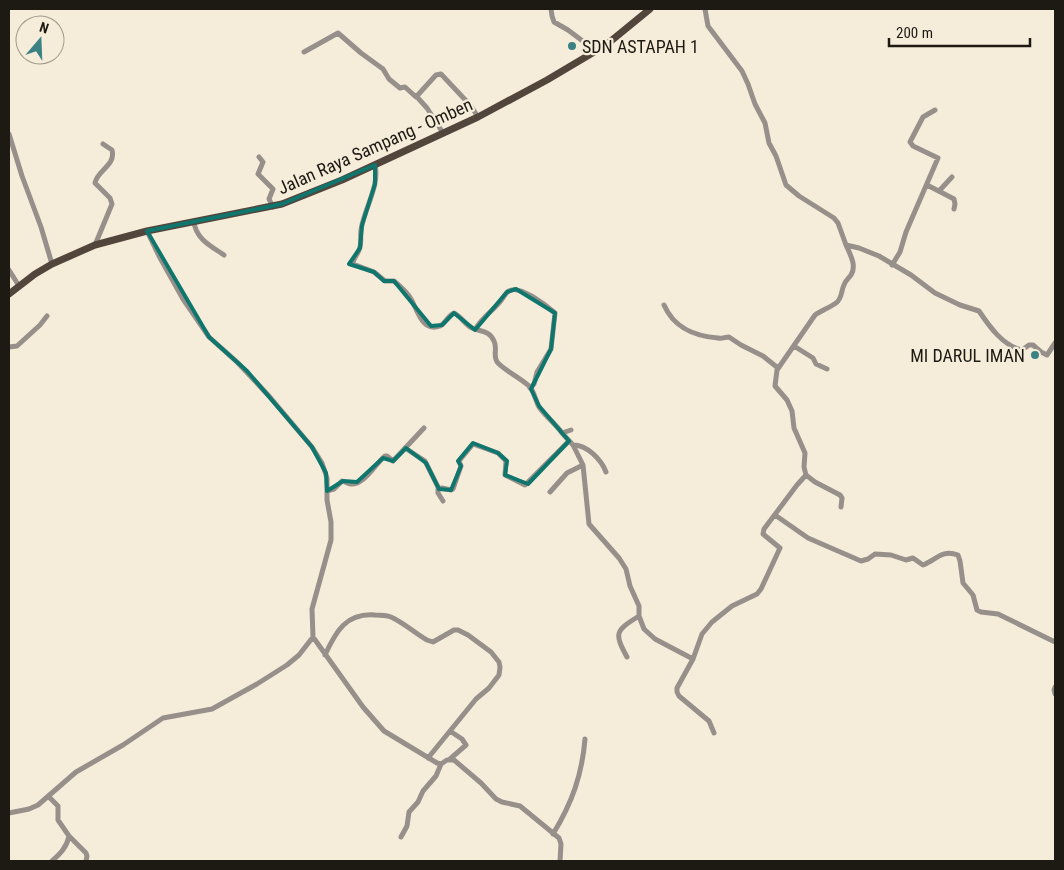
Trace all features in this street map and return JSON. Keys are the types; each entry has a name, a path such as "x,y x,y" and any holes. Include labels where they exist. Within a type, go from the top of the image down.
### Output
{"main road":[{"name":"Jalan Raya Sampang - Omben","path":"9,294 52,264 95,245 147,231 273,207 302,197 375,165 478,117 548,80 596,51 650,9"}],"street":[{"path":"551,9 555,23 568,30 596,51"},
{"path":"705,9 708,26 742,72 748,84 754,104 765,123 769,143 776,156 786,185 799,196 834,218 838,223 852,258 852,274 844,282 840,298 815,316 778,368 775,376 775,386 787,400 792,411 794,428 798,439 804,447 806,475 840,495 842,498 841,507"},
{"path":"304,52 338,34 383,69 396,87 405,86 417,97 427,108 443,133"},
{"path":"417,97 436,75 440,74 464,98 478,117"},
{"path":"892,265 900,252 906,232 938,158 913,146 910,142 920,121 929,112 934,110"},
{"path":"9,134 52,264"},
{"path":"95,245 112,204 110,198 95,183 96,179 107,168 113,156 112,150 103,144"},
{"path":"259,157 263,162 258,174 273,189 269,199 273,207"},
{"path":"375,165 375,184 362,225 360,248 353,264 374,272 385,281 394,281 410,296 417,314 428,325 436,327 442,325 454,313 472,327 484,331 493,340 496,347 494,357 497,362 530,388 539,406 571,443 584,465 589,524 624,565 630,586 639,606 639,616 644,628 655,639 692,659"},
{"path":"939,191 952,177"},
{"path":"927,185 954,199 954,209"},
{"path":"194,222 196,233 212,248 224,255"},
{"path":"147,231 183,298 209,337 247,372 312,447 326,473 331,540 312,608 313,637 384,731 441,764"},
{"path":"846,245 868,251 911,275 935,293 960,305 979,311 990,327 1013,347 1022,350 1029,345 1033,345 1047,355 1055,343"},
{"path":"9,270 19,286"},
{"path":"476,328 507,292 513,289 518,289 528,294 555,313 551,349 537,372 534,384 530,388"},
{"path":"664,305 669,316 688,332 718,338 729,337 763,356 778,368"},
{"path":"9,347 17,346 47,316"},
{"path":"794,346 813,358 816,364 827,369"},
{"path":"327,491 334,489 342,481 351,484 357,482 372,471 384,456 393,461 424,428"},
{"path":"562,433 571,430"},
{"path":"571,443 580,445 588,451 600,462 606,472"},
{"path":"439,488 453,489 461,466 459,461 473,444 498,453 506,460 505,475 526,485 571,443"},
{"path":"405,448 426,463 439,488 438,493 443,501"},
{"path":"550,492 567,473 584,465"},
{"path":"714,733 709,721 679,696 677,688 702,634 712,622 732,606 757,594 762,589 780,550 780,547 763,532 765,526 806,475"},
{"path":"775,515 808,538 861,561 868,560 875,554 891,555 906,560 913,558 923,565 944,553 958,555 963,583 973,595 977,610 998,614 1055,642"},
{"path":"325,655 328,646 341,628 352,618 361,615 381,615 392,618 433,642 454,630 468,635 491,652 499,662 498,675 489,688 476,698 428,758"},
{"path":"627,657 618,635 624,627 639,616"},
{"path":"10,811 29,809 49,797 76,772 123,745 163,718 212,709 257,684 287,666 299,655 313,637"},
{"path":"1055,687 1055,694"},
{"path":"401,837 407,826 409,812 436,776 441,764 466,745 462,739 450,731"},
{"path":"553,834 571,801 581,770 585,739"},
{"path":"450,759 460,764 496,799 520,806 553,834 560,841 560,861"},
{"path":"49,797 58,806 58,820 69,836 86,853 86,861"},
{"path":"52,861 62,852 69,836"}],"highlighted area":[{"path":"375,165 375,184 362,225 360,248 349,264 374,272 384,281 394,281 431,326 442,325 454,313 475,330 507,292 516,289 555,313 551,349 531,389 539,406 569,441 528,484 505,475 507,461 498,453 473,443 458,461 461,466 451,490 439,489 426,463 406,448 393,461 383,458 357,482 343,481 327,491 326,473 312,447 247,371 209,337 147,231 282,204"}],"place":[{"name":"SDN ASTAPAH 1","path":"572,46"},
{"name":"MI DARUL IMAN","path":"1035,355"}]}
